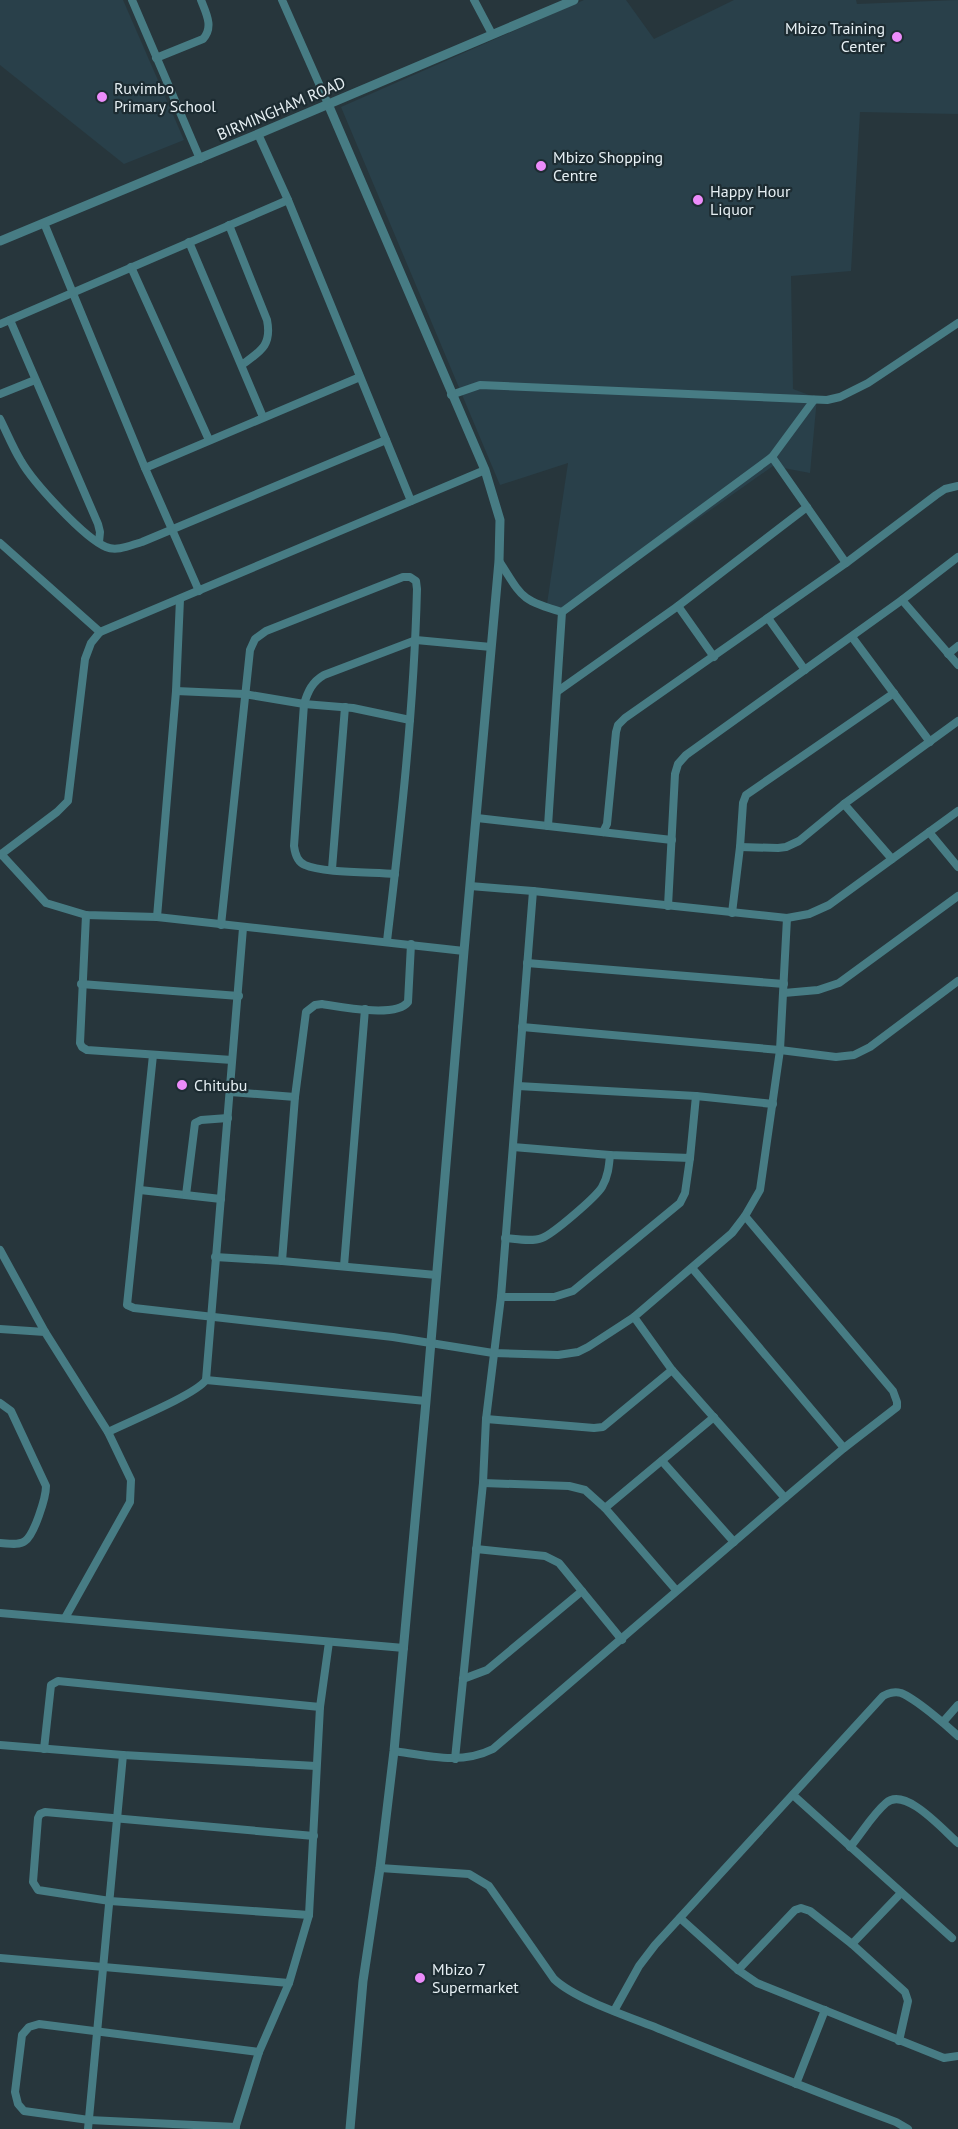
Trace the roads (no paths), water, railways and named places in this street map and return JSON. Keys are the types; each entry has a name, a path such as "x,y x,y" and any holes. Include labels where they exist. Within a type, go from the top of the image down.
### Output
{"street":[{"path":"132,0 200,159"},
{"path":"156,58 203,39 207,35 208,22 201,0"},
{"path":"282,0 485,470 500,520 499,561 404,1648 380,1868 363,1981 350,2129"},
{"path":"474,0 492,34"},
{"name":"BIRMINGHAM ROAD","path":"0,241 200,159 574,0"},
{"path":"258,134 288,200 411,501"},
{"path":"0,324 288,200"},
{"path":"44,223 145,468 199,591"},
{"path":"229,225 267,320 270,333 261,351 243,364"},
{"path":"189,242 243,364 263,417"},
{"path":"131,267 209,440"},
{"path":"10,320 98,524 99,542"},
{"path":"451,395 480,385 814,400 833,398 852,392 958,323"},
{"path":"145,468 360,377"},
{"path":"0,394 35,380"},
{"path":"562,612 772,457 814,400"},
{"path":"0,419 21,462 40,487 67,516 106,547 116,549 172,530 386,440"},
{"path":"772,457 846,563"},
{"path":"464,951 157,917 86,915 46,903 0,854 57,812 68,801 85,659 91,643 100,632 485,470"},
{"path":"603,832 607,824 616,732 618,725 625,718 846,563 936,495 945,489 958,486"},
{"path":"558,691 678,606 807,507"},
{"path":"0,543 100,632"},
{"path":"668,906 675,774 678,764 686,755 852,637 958,556"},
{"path":"499,561 524,598 537,605 562,612"},
{"path":"221,925 244,694 250,650 255,639 266,631 403,577 410,577 416,581 416,640 387,941"},
{"path":"157,917 176,691 180,599"},
{"path":"902,600 958,665"},
{"path":"678,606 714,657"},
{"path":"548,826 562,612"},
{"path":"768,618 805,670"},
{"path":"852,637 930,742"},
{"path":"395,874 304,865 298,860 294,846 304,704 309,689 317,679 324,675 416,640 491,647"},
{"path":"948,654 958,646"},
{"path":"176,691 244,694 304,704 364,709 410,720"},
{"path":"732,913 743,803 746,795 894,693"},
{"path":"332,869 345,707"},
{"path":"740,847 786,847 799,841 844,804 958,721"},
{"path":"844,804 892,859"},
{"path":"470,886 787,918 808,914 829,905 958,811"},
{"path":"477,818 672,840"},
{"path":"929,832 958,867"},
{"path":"455,1759 477,1549 486,1419 501,1297 533,891"},
{"path":"784,993 818,990 839,983 958,896"},
{"path":"86,915 81,984 80,1043 82,1047 87,1050 232,1060"},
{"path":"153,1055 127,1305 134,1308 211,1318 393,1337 493,1353 558,1355 578,1352 634,1317 732,1233 760,1190 780,1050 787,918"},
{"path":"108,1432 187,1394 202,1386 206,1380 243,928"},
{"path":"282,1261 295,1097 306,1012 315,1005 365,1010 392,1010 404,1007 408,1002 411,944"},
{"path":"527,963 784,984"},
{"path":"522,1027 836,1057 854,1055 870,1047 958,981"},
{"path":"81,984 238,996"},
{"path":"344,1266 365,1010"},
{"path":"518,1086 696,1096 773,1104"},
{"path":"230,1092 295,1097"},
{"path":"501,1297 554,1297 573,1290 680,1203 685,1193 696,1096"},
{"path":"186,1195 195,1123 201,1120 228,1118"},
{"path":"513,1147 610,1155 690,1158"},
{"path":"505,1238 534,1240 551,1233 599,1192 608,1176 610,1155"},
{"path":"140,1190 220,1199"},
{"path":"394,1751 455,1759 476,1756 493,1749 622,1640 676,1590 844,1448 897,1407 896,1396 745,1216"},
{"path":"0,1250 45,1332 108,1432 131,1480 130,1502 65,1618"},
{"path":"215,1257 436,1275"},
{"path":"692,1268 844,1448"},
{"path":"634,1317 672,1370 785,1498"},
{"path":"0,1329 45,1332"},
{"path":"486,1419 603,1427 672,1370"},
{"path":"206,1380 426,1401"},
{"path":"0,1403 11,1411 46,1486 44,1499 28,1538 20,1543 0,1543"},
{"path":"604,1508 714,1417"},
{"path":"662,1461 734,1542"},
{"path":"483,1483 578,1487 585,1490 604,1508 676,1590"},
{"path":"477,1549 545,1556 559,1563 622,1640"},
{"path":"463,1678 487,1670 582,1591"},
{"path":"0,1613 404,1648"},
{"path":"259,2052 39,2024 29,2027 22,2035 15,2092 18,2104 24,2111 88,2125 235,2128 259,2052 289,1983 309,1915 320,1707 329,1642"},
{"path":"44,1749 51,1685 58,1681 320,1707"},
{"path":"614,2011 639,1966 655,1945 883,1696 892,1692 901,1693 943,1722 958,1736"},
{"path":"943,1722 958,1705"},
{"path":"0,1745 123,1755 316,1766"},
{"path":"88,2125 123,1755"},
{"path":"793,1794 952,1938"},
{"path":"850,1847 887,1801 897,1798 910,1801 957,1839"},
{"path":"309,1915 110,1901 38,1890 33,1882 38,1818 45,1812 314,1836"},
{"path":"380,1868 469,1874 478,1878 489,1886 554,1979 562,1986 614,2011 896,2122 908,2129"},
{"path":"852,1944 901,1893"},
{"path":"738,1970 795,1910 801,1908 810,1911 852,1944 905,1992 908,2001 899,2041"},
{"path":"680,1918 738,1970 757,1983 944,2058 958,2056"},
{"path":"0,1958 289,1983"},
{"path":"796,2084 825,2010"}],"place":[{"name":"Mbizo Training Center","path":"897,37"},
{"name":"Ruvimbo Primary School","path":"102,97"},
{"name":"Mbizo Shopping Centre","path":"541,166"},
{"name":"Happy Hour Liquor","path":"698,200"},
{"name":"Chitubu","path":"182,1085"},
{"name":"Mbizo 7 Supermarket","path":"420,1978"}]}
